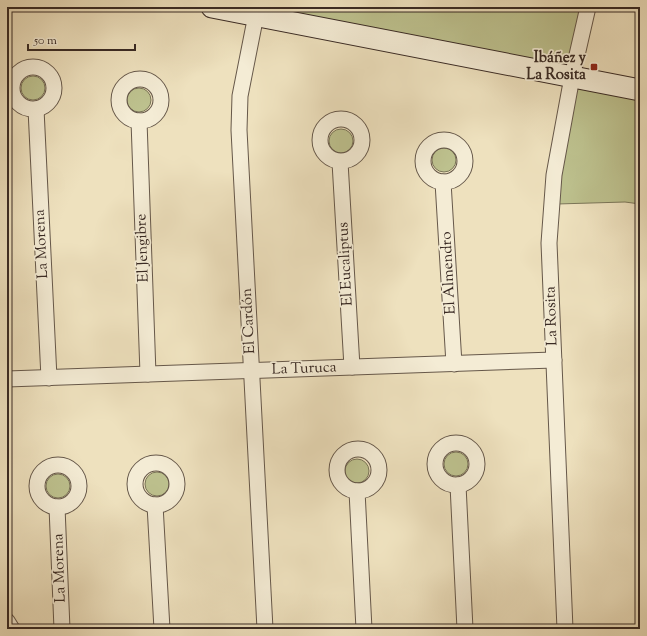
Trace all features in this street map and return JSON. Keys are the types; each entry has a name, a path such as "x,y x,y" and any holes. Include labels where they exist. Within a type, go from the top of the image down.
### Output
{"street":[{"path":"212,7 640,90"},
{"name":"La Rosita","path":"565,629 549,243 554,175 572,77 588,7"},
{"name":"El Cardón","path":"256,15 238,113 265,629"},
{"name":"La Morena","path":"36,109 49,378"},
{"name":"El Jengibre","path":"139,121 148,374"},
{"name":"El Eucaliptus","path":"340,162 352,367"},
{"name":"El Almendro","path":"443,182 454,364"},
{"name":"La Turuca","path":"7,379 554,360"},
{"path":"458,485 465,629"},
{"path":"357,492 364,629"},
{"path":"155,505 162,629"},
{"name":"La Morena","path":"57,507 62,629"},
{"path":"7,621 12,629"}],"green space":[{"path":"254,7 582,7 571,52 566,63 555,64"},
{"path":"33,76 38,77 44,83 44,93 38,99 33,100 28,99 22,93 21,88 22,83 28,77"},
{"path":"139,88 144,89 150,95 150,105 144,111 139,112 134,111 128,105 127,100 128,95 134,89"},
{"path":"579,88 640,96 640,204 625,202 557,204 574,93"},
{"path":"341,129 346,130 352,136 352,146 346,152 341,153 336,152 330,146 329,141 330,136 336,130"},
{"path":"444,148 449,149 455,155 455,165 449,171 444,172 439,171 433,165 432,160 433,155 439,149"},
{"path":"456,452 461,453 467,459 467,469 461,475 456,476 451,475 445,469 444,464 445,459 451,453"},
{"path":"357,459 362,460 368,466 368,476 362,482 357,483 352,482 346,476 345,471 346,466 352,460"},
{"path":"157,472 162,473 168,479 168,489 162,495 157,496 152,495 146,489 145,484 146,479 152,473"},
{"path":"58,474 63,475 69,481 69,491 63,497 58,498 53,497 47,491 46,486 47,481 53,475"}],"place":[{"name":"Ibáñez y La Rosita","path":"594,67"}]}
